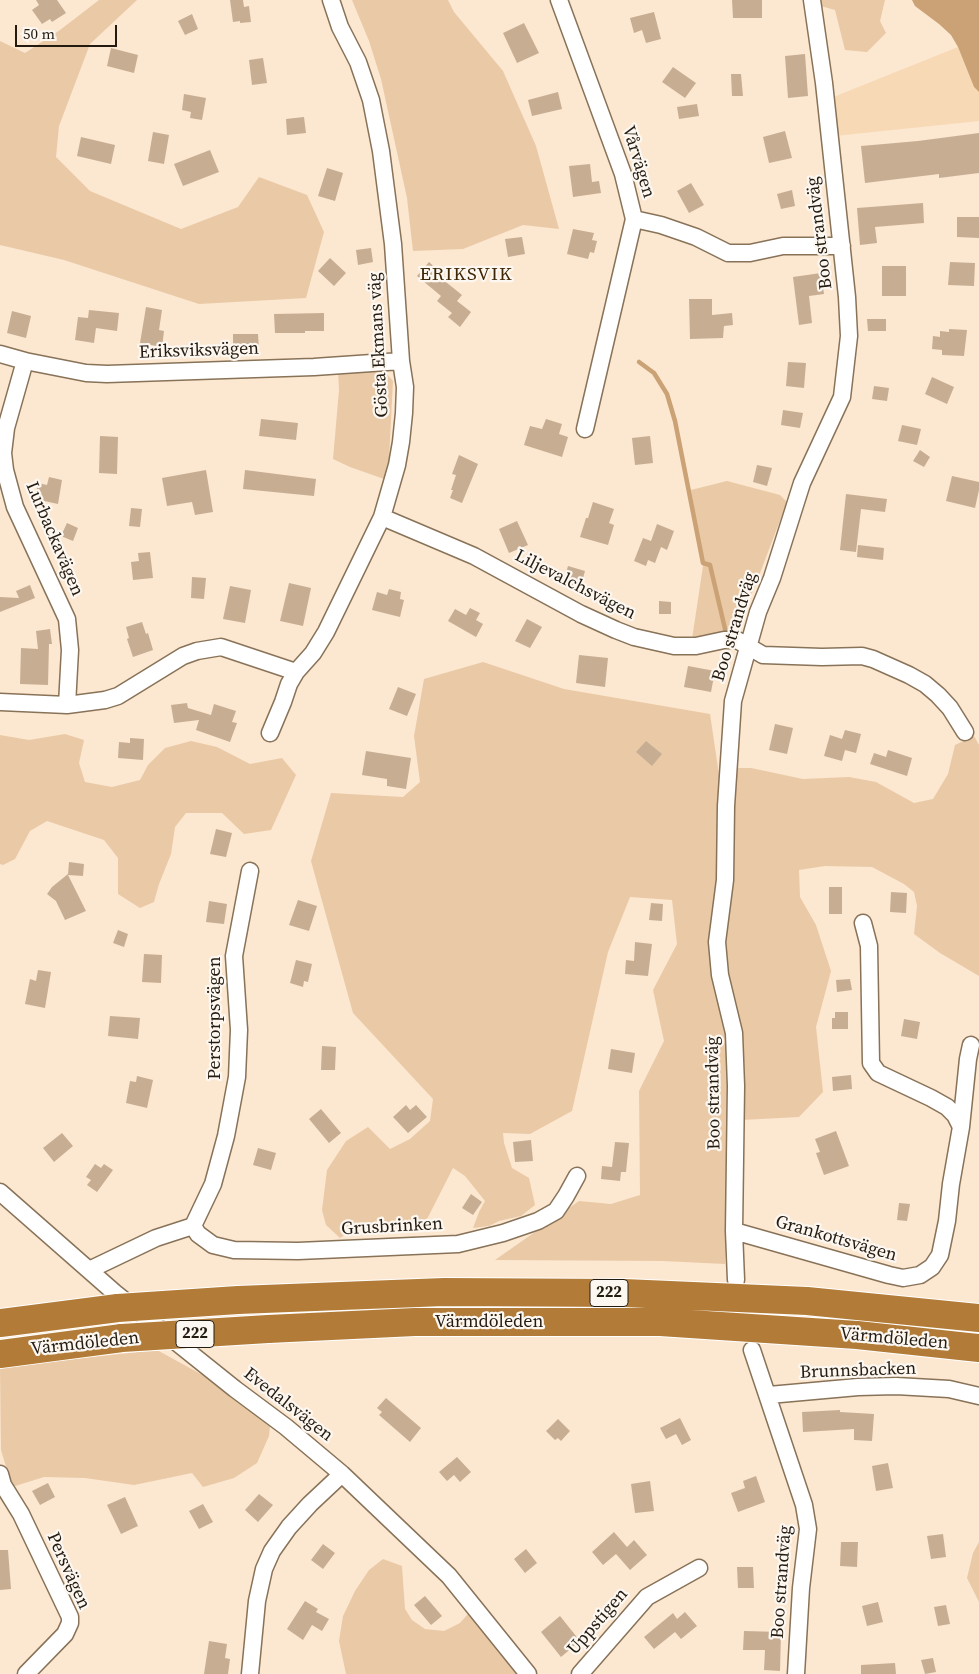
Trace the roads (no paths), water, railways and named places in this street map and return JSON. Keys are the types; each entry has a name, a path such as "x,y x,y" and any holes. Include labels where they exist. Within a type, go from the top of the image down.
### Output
{"highway":[{"name":"Värmdöleden","path":"0,1322 118,1308 238,1300 444,1292 624,1293 807,1301 979,1318"},
{"name":"Värmdöleden","path":"0,1354 122,1338 415,1322 660,1322 857,1335 979,1348"}],"street":[{"name":"Gösta Ekmans väg","path":"270,733 289,684 296,672 313,653 326,632 382,517 401,442 405,387 401,360 393,244 381,151 371,100 358,62 340,27 331,0"},
{"name":"Vårvägen","path":"559,0 623,174 634,219 585,429"},
{"name":"Boo strandväg","path":"736,1280 734,1232 736,1086 734,1033 720,975 717,942 726,880 726,806 733,701 758,612 772,578 802,483 842,397 850,336 824,83 812,0"},
{"path":"634,219 661,225 696,237 728,253 750,253 784,246 842,246"},
{"name":"Eriksviksvägen","path":"0,354 86,373 107,374 314,367 401,360"},
{"name":"Lurbackavägen","path":"25,361 6,428 3,453 15,507 67,619 70,650 67,705"},
{"name":"Liljevalchsvägen","path":"382,517 474,556 581,614 616,630 642,638 674,646 696,646 724,640 737,640 763,656 862,656 873,659 909,674 938,694 950,708 965,732"},
{"path":"0,702 67,705 96,702 118,696 184,656 221,647 296,672"},
{"name":"Perstorpsvägen","path":"193,1226 213,1184 220,1163 237,1077 239,1030 234,956 250,871"},
{"path":"863,923 869,946 872,1064 878,1073 947,1107 955,1115 961,1128"},
{"name":"Grankottsvägen","path":"734,1232 903,1278 920,1275 932,1267 940,1255 948,1221 951,1184 961,1128 971,1044"},
{"name":"Grusbrinken","path":"193,1226 198,1234 213,1245 234,1250 298,1252 458,1244 503,1233 538,1221 556,1211 577,1176"},
{"name":"Evedalsvägen","path":"0,1192 122,1299 286,1427 342,1474 448,1576 528,1674"},
{"path":"89,1270 156,1238 193,1226"},
{"name":"Boo strandväg","path":"752,1350 804,1505 808,1529 801,1588 796,1674"},
{"name":"Brunnsbacken","path":"768,1395 858,1387 896,1386 949,1390 979,1396"},
{"name":"Persvägen","path":"0,1474 3,1485 21,1514 70,1616 70,1623 65,1634 26,1674"},
{"path":"250,1674 257,1601 264,1569 272,1551 289,1527 342,1474"},
{"name":"Uppstigen","path":"580,1674 647,1597 699,1568"}],"waterway":[{"path":"639,362 654,373 667,394 675,421 703,563 710,565 726,633"}],"district":[{"name":"ERIKSVIK","path":"466,275"}]}
